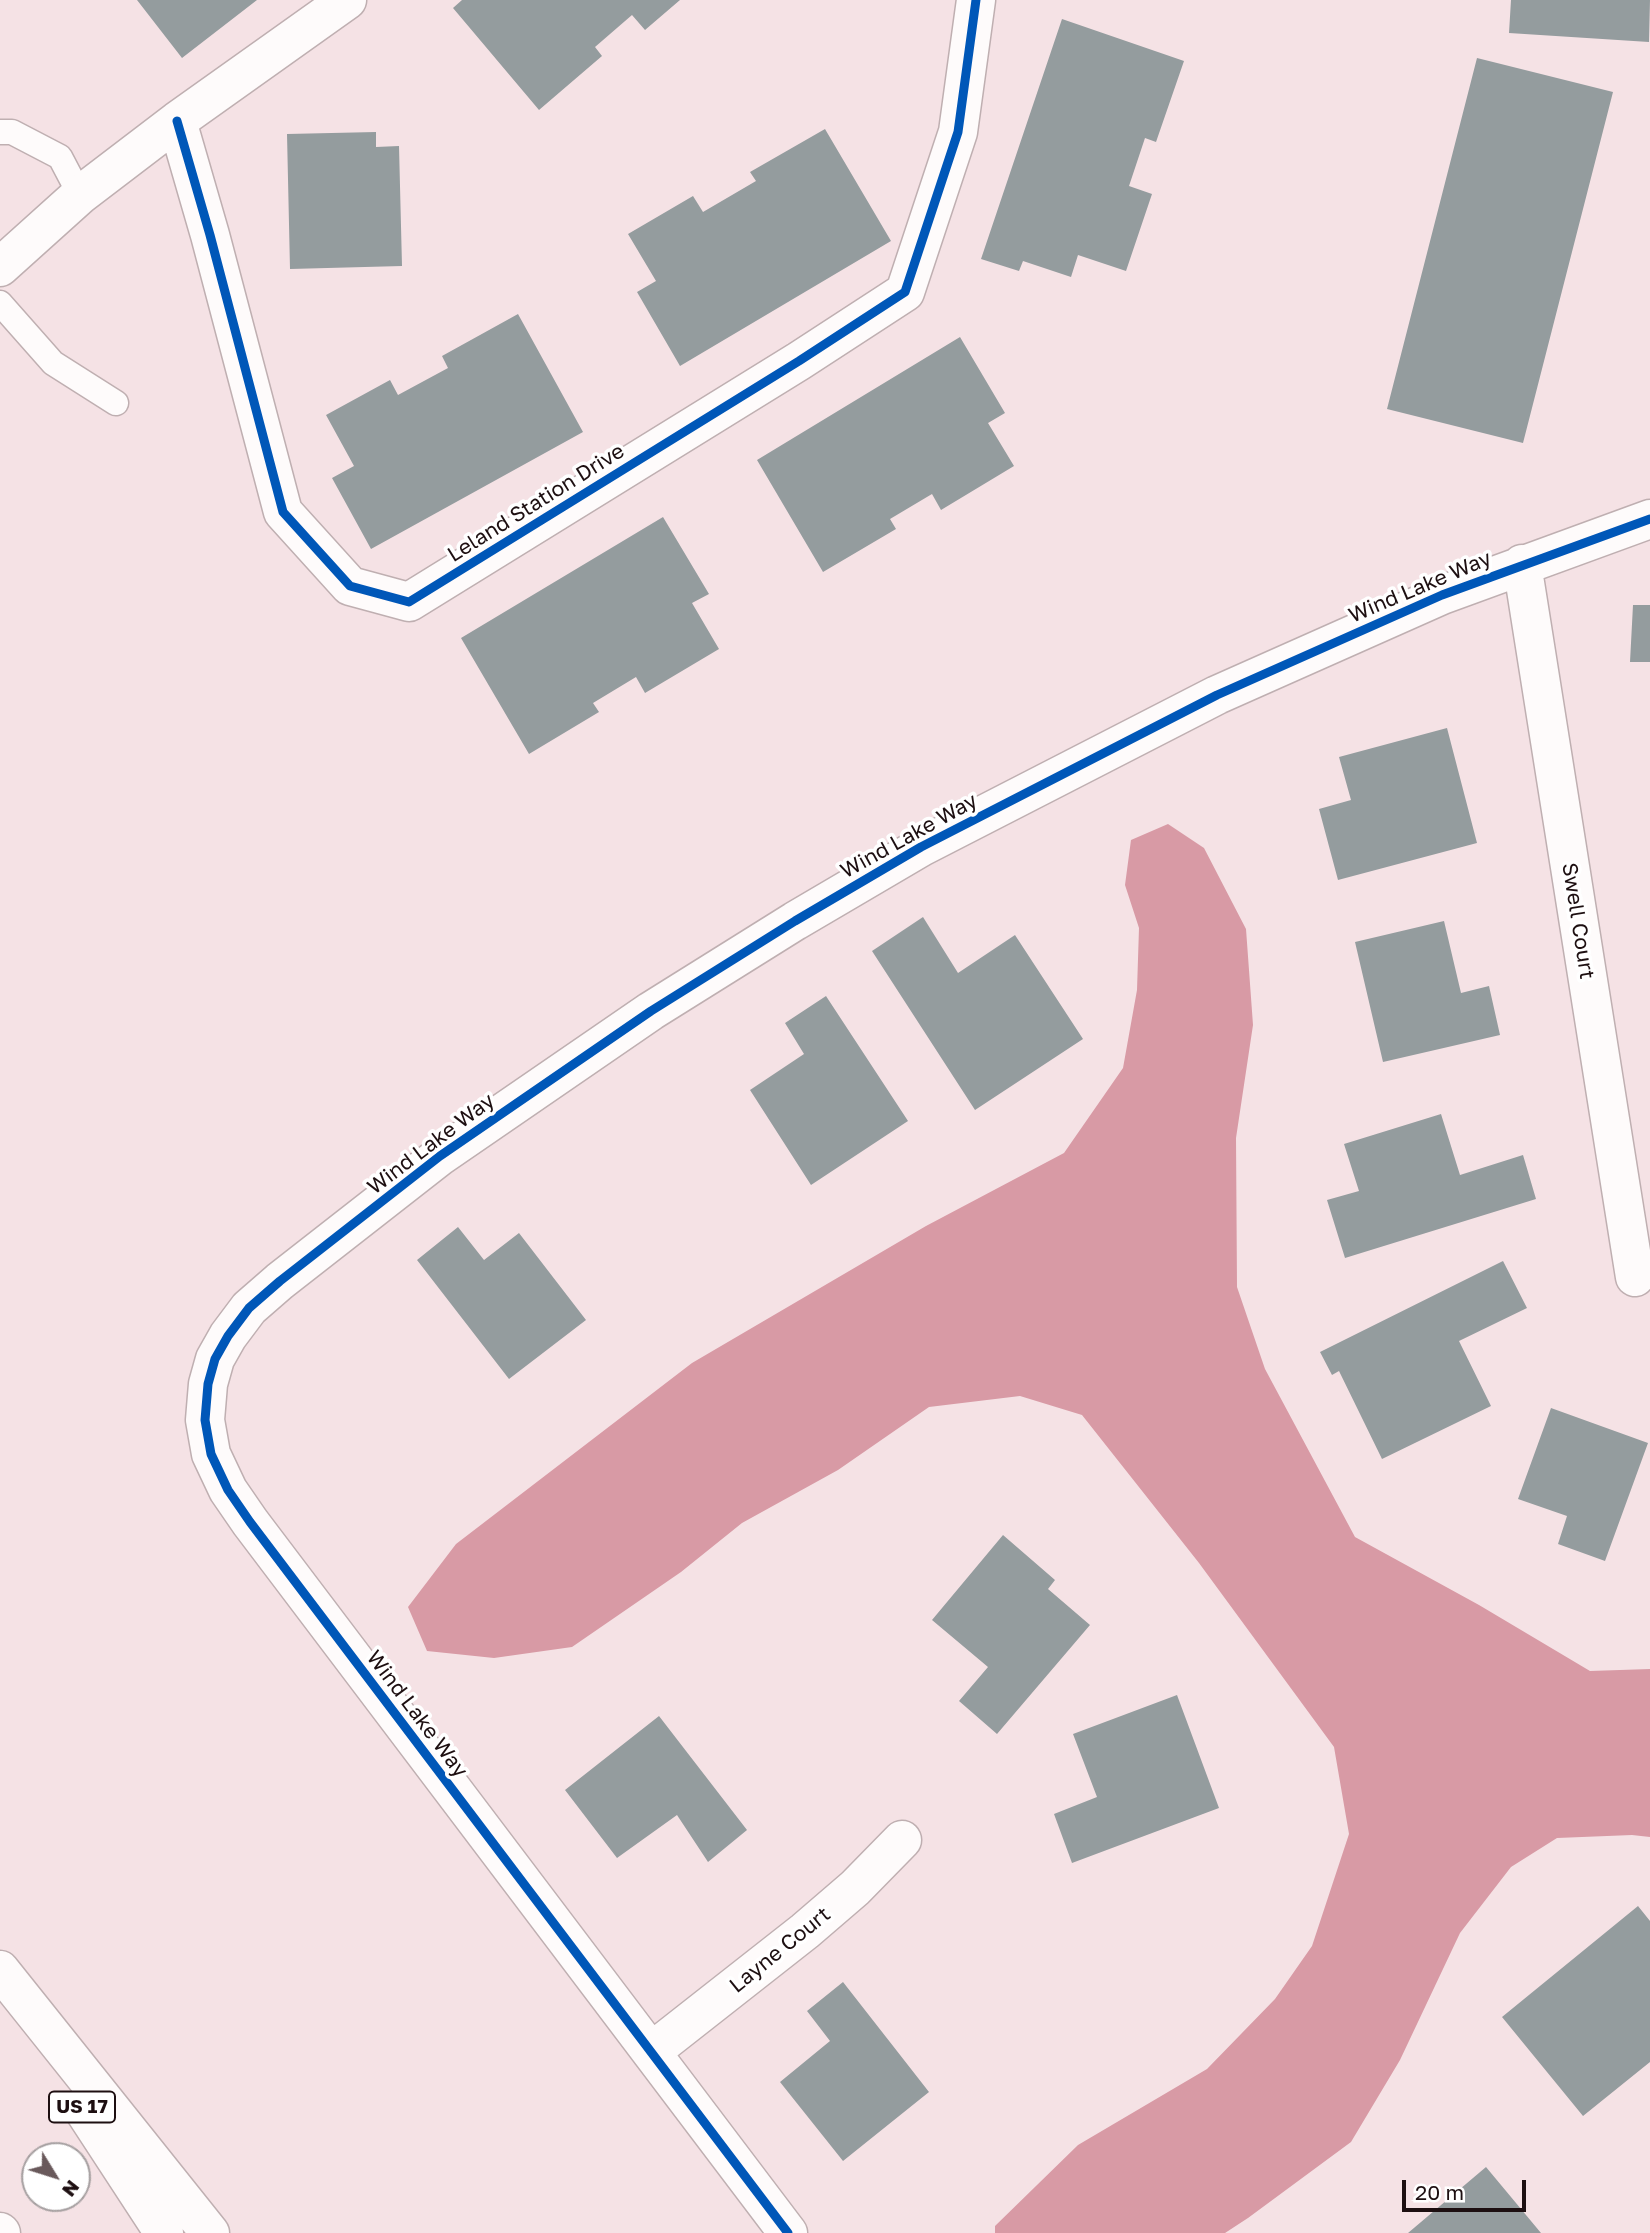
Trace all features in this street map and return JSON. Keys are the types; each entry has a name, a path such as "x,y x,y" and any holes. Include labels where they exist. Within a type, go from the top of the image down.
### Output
{"main road":[{"path":"0,267 80,195 177,121 347,0"},
{"name":"Leland Station Drive","path":"177,121 283,512 350,586 409,602 799,361 905,292 958,132 976,0"},
{"name":"Wind Lake Way","path":"788,2233 266,1544 228,1490 211,1454 205,1420 208,1384 215,1359 249,1308 440,1156 651,1011 795,921 921,847 1217,695 1442,595 1650,519"},
{"name":"Swell Court","path":"1522,564 1635,1278"},
{"name":"Layne Court","path":"651,2052 805,1931 855,1888 902,1840"},
{"path":"0,1970 210,2233"},
{"name":"US 17","path":"0,1982 164,2233"}],"lane":[{"path":"0,132 12,132 60,157 80,195"},
{"path":"0,303 54,363 116,403"}],"shaded area":[{"path":"1168,824 1204,848 1246,929 1253,1025 1236,1138 1237,1287 1265,1369 1355,1537 1479,1605 1590,1671 1650,1669 1650,1837 1632,1835 1557,1838 1511,1867 1460,1933 1400,2060 1351,2142 1225,2233 995,2233 995,2226 1078,2145 1207,2069 1275,1999 1312,1946 1349,1834 1334,1747 1199,1563 1082,1415 1020,1396 929,1407 838,1470 742,1523 681,1572 572,1647 494,1658 427,1651 408,1607 456,1544 692,1363 926,1226 1064,1153 1123,1068 1137,990 1139,928 1125,885 1131,840"}],"building":[{"path":"137,0 257,0 182,58"},
{"path":"462,0 680,0 645,30 632,15 595,47 602,56 539,110 453,8"},
{"path":"1511,0 1650,0 1649,42 1509,33"},
{"path":"1062,19 1184,61 1156,142 1145,138 1129,186 1152,194 1126,271 1078,255 1071,277 1023,261 1019,271 981,259"},
{"path":"1477,58 1613,92 1523,443 1387,409"},
{"path":"825,129 891,241 680,366 637,292 656,281 628,234 693,196 703,212 756,181 750,172"},
{"path":"376,132 376,147 399,146 402,266 290,269 287,134"},
{"path":"518,314 583,432 371,549 332,478 354,466 326,415 390,380 398,395 448,368 442,356"},
{"path":"960,337 1005,413 988,423 1014,466 941,510 932,494 890,519 896,529 823,572 757,460"},
{"path":"663,517 709,594 692,603 719,649 645,693 636,677 593,703 599,712 529,754 461,638"},
{"path":"1633,605 1650,605 1650,662 1630,662"},
{"path":"1447,728 1477,843 1338,880 1319,809 1351,800 1339,757"},
{"path":"923,917 958,973 1015,935 1083,1039 975,1110 872,951"},
{"path":"1444,921 1461,993 1489,986 1500,1035 1383,1062 1355,942"},
{"path":"826,996 908,1121 811,1185 750,1090 804,1054 785,1023"},
{"path":"1441,1114 1460,1175 1523,1155 1536,1199 1345,1258 1327,1200 1359,1191 1344,1144"},
{"path":"458,1227 484,1260 519,1233 586,1320 509,1379 417,1260"},
{"path":"1503,1261 1527,1308 1459,1341 1491,1406 1382,1459 1339,1371 1332,1375 1320,1352"},
{"path":"1551,1408 1648,1443 1605,1561 1558,1544 1567,1516 1518,1499"},
{"path":"1003,1535 1055,1580 1048,1589 1090,1625 997,1734 959,1701 988,1667 932,1620"},
{"path":"1177,1695 1219,1808 1072,1863 1054,1814 1097,1797 1073,1734"},
{"path":"659,1716 747,1830 708,1862 677,1815 617,1858 565,1790"},
{"path":"1638,1906 1650,1921 1650,2062 1583,2116 1502,2017"},
{"path":"843,1982 929,2092 843,2161 780,2082 830,2041 807,2011"},
{"path":"1486,2167 1541,2233 1408,2233"}],"cycle path":[{"path":"177,121 283,512 350,586 409,602 799,361 905,292 958,132 976,0"},
{"path":"788,2233 228,1490 211,1454 205,1420 208,1384 215,1359 249,1308 440,1156 651,1011 795,921 921,847 1217,695 1442,595 1650,519"}]}
